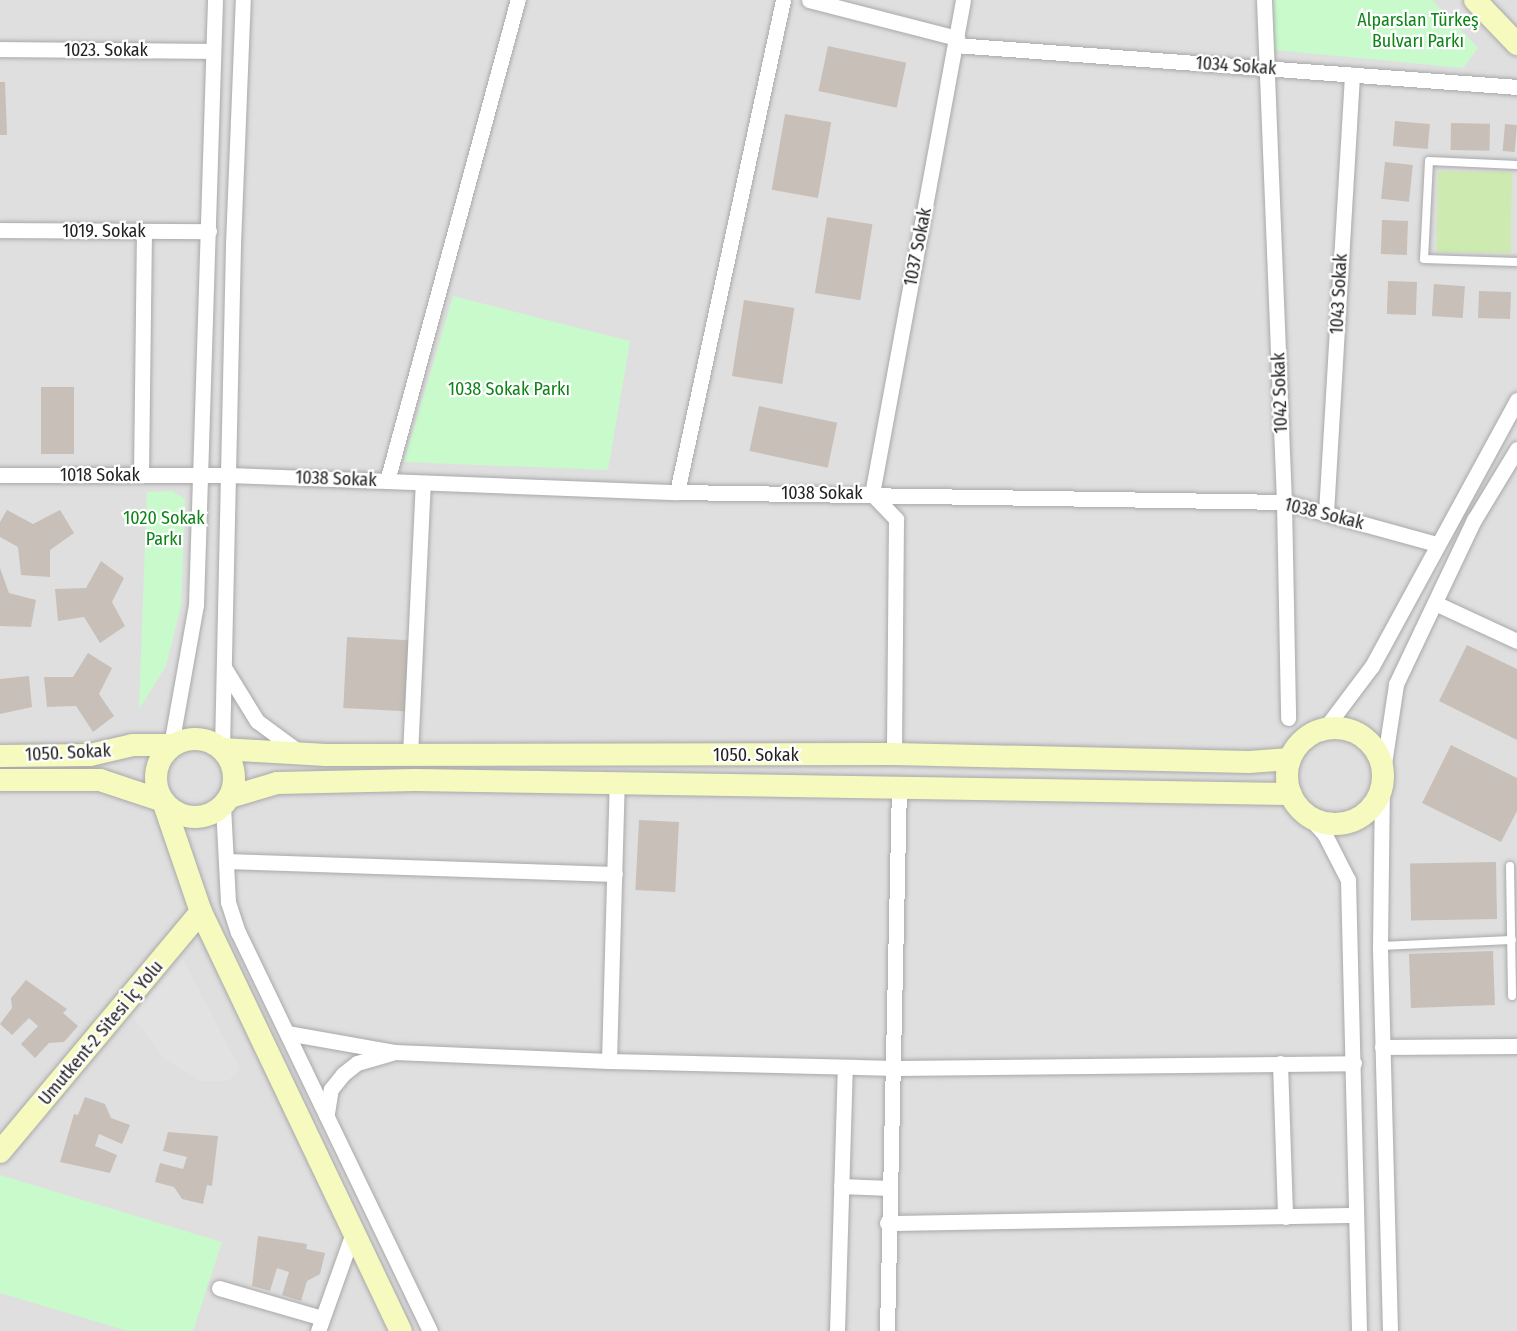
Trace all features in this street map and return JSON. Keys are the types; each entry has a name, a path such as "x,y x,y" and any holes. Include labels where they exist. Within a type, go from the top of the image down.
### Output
{"street":[{"path":"215,0 201,475 194,616 171,745 155,774 201,912 401,1331"},
{"path":"243,0 229,475 221,660 222,749 235,775 227,801 228,902 287,1033 430,1331"},
{"path":"387,481 518,0"},
{"path":"677,492 783,0"},
{"name":"1034 Sokak","path":"809,0 956,41 1517,87"},
{"name":"1037 Sokak","path":"872,494 963,0"},
{"name":"1042 Sokak","path":"1264,0 1284,502 1288,718"},
{"path":"1474,0 1517,44"},
{"path":"1493,0 1517,26"},
{"name":"1023. Sokak","path":"0,49 213,51"},
{"name":"1043 Sokak","path":"1326,513 1352,75"},
{"name":"1019. Sokak","path":"0,230 208,231"},
{"path":"141,475 144,231"},
{"path":"1359,1331 1348,880 1325,835 1291,794 1287,775 1290,759 1299,744 1323,730 1372,666 1517,400"},
{"path":"1309,817 1324,823 1355,820 1377,799 1396,684 1474,520 1517,449"},
{"name":"1018 Sokak","path":"0,475 201,475"},
{"name":"1038 Sokak","path":"201,475 677,492 1284,502 1437,544"},
{"path":"410,755 423,483"},
{"path":"872,494 896,519 894,754"},
{"path":"1435,603 1517,641"},
{"path":"221,660 233,688 257,721 302,753"},
{"path":"1323,730 1343,729 1369,743 1378,755 1382,777 1380,946 1390,1331"},
{"path":"171,745 204,739 222,749"},
{"name":"1050. Sokak","path":"0,756 90,755 133,745 171,745"},
{"name":"1050. Sokak","path":"222,749 410,755 894,754 1249,762 1290,759"},
{"name":"1050. Sokak","path":"0,780 100,780 163,801"},
{"name":"1050. Sokak","path":"227,801 277,783 314,781 899,785 1291,794"},
{"path":"609,1061 617,782"},
{"path":"887,1331 889,1188 895,1068 899,785"},
{"path":"163,801 183,815 196,817 227,801"},
{"path":"226,861 615,874"},
{"name":"Umutkent-2 Sitesi İç Yolu","path":"0,1152 201,912"},
{"path":"287,1033 395,1052 609,1061 895,1068 1354,1063"},
{"path":"1382,1047 1517,1047"},
{"path":"327,1113 331,1089 343,1074 357,1063 395,1052"},
{"path":"1280,1064 1285,1217"},
{"path":"837,1331 845,1067"},
{"path":"841,1186 889,1188"},
{"path":"888,1223 1356,1215"},
{"path":"219,1288 320,1324 354,1230"}],"lane":[{"path":"1517,165 1429,160 1424,260 1517,262"},
{"path":"1510,866 1512,996"},
{"path":"1380,946 1512,940"}],"shaded area":[{"path":"0,0 1517,0 1517,1331 0,1331"},
{"path":"183,959 240,1069 228,1081 200,1081 163,1058 132,1015"}],"green space":[{"name":"Alparslan Türkeş Bulvarı Parkı","path":"1273,0 1432,0 1478,48 1463,68 1275,50"},
{"path":"1438,171 1512,172 1511,253 1437,252"},
{"name":"1038 Sokak Parkı","path":"453,296 630,341 608,470 404,462"},
{"name":"1020 Sokak Parkı","path":"172,491 185,499 181,606 166,666 139,709 147,492"},
{"path":"0,1175 222,1242 193,1331 128,1331 0,1293"}],"building":[{"path":"828,46 906,63 897,108 818,91"},
{"path":"0,82 5,82 7,135 0,135"},
{"path":"785,114 831,122 818,198 772,190"},
{"path":"1395,121 1430,124 1428,149 1393,146"},
{"path":"1451,123 1490,124 1490,151 1451,150"},
{"path":"1505,124 1517,125 1515,152 1503,151"},
{"path":"1385,162 1413,165 1409,202 1381,199"},
{"path":"827,217 872,224 860,300 815,293"},
{"path":"1382,220 1408,221 1407,255 1381,254"},
{"path":"1388,281 1417,282 1416,315 1387,314"},
{"path":"1434,284 1465,286 1463,318 1432,316"},
{"path":"1479,291 1511,292 1510,319 1478,318"},
{"path":"744,300 794,308 782,384 732,376"},
{"path":"41,387 74,387 74,454 41,454"},
{"path":"759,406 837,423 828,468 749,451"},
{"path":"7,510 33,524 60,510 74,533 50,550 50,577 21,575 18,547 0,537 0,522"},
{"path":"101,561 124,578 112,602 125,626 100,643 84,617 58,621 55,589 86,588"},
{"path":"0,568 9,593 36,600 31,627 0,626"},
{"path":"347,637 414,641 410,711 343,708"},
{"path":"1467,645 1517,669 1517,740 1439,701"},
{"path":"88,653 112,668 99,694 114,716 93,732 76,706 47,707 44,677 73,677"},
{"path":"29,676 32,707 0,714 0,679"},
{"path":"1451,745 1517,778 1517,811 1501,842 1422,803"},
{"path":"639,820 679,822 675,892 635,890"},
{"path":"1496,862 1497,919 1411,920 1410,864"},
{"path":"1493,951 1495,1005 1411,1008 1409,954"},
{"path":"26,980 67,1009 63,1013 78,1026 64,1042 49,1043 35,1058 21,1044 38,1026 29,1018 12,1035 0,1024 12,1008 11,998"},
{"path":"85,1097 105,1104 111,1118 130,1125 122,1144 99,1134 95,1146 117,1155 110,1173 60,1162 74,1114 78,1115"},
{"path":"168,1132 218,1136 212,1186 207,1185 203,1204 182,1199 174,1187 155,1182 160,1163 183,1169 187,1157 163,1151"},
{"path":"258,1236 307,1244 306,1249 325,1253 320,1274 307,1281 301,1301 282,1295 289,1272 277,1268 270,1291 252,1286"}]}
